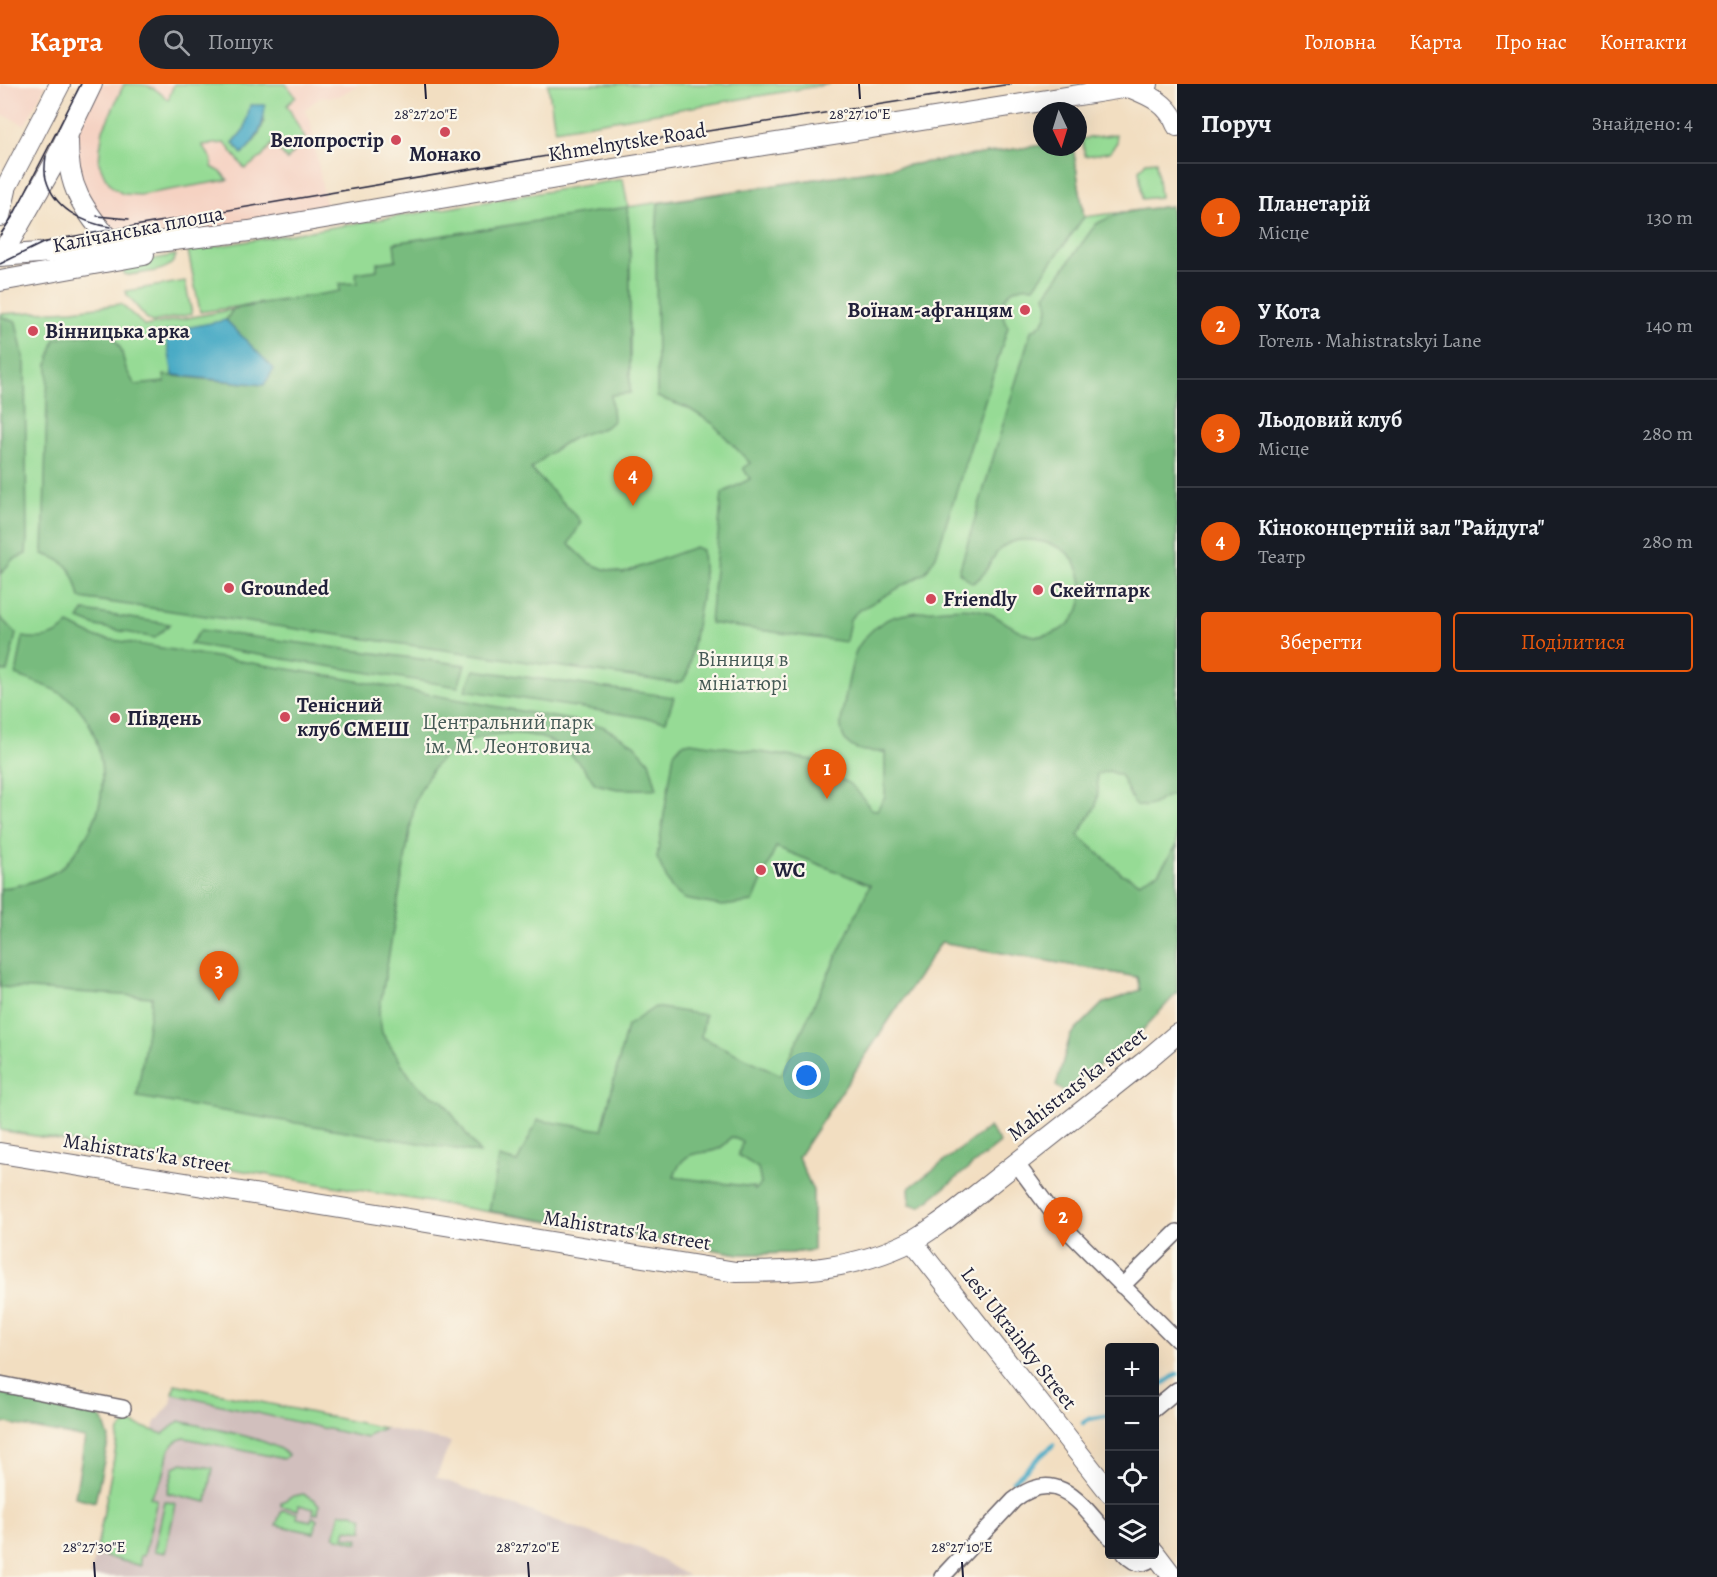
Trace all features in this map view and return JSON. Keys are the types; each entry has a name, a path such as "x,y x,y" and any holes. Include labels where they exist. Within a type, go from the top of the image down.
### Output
{"main road":[{"path":"0,216 3,194 60,84"},
{"path":"2,251 52,168 92,84"},
{"path":"1139,85 1166,107 1177,126"},
{"name":"Khmelnytske Road","path":"114,247 249,231 562,177 1139,85"},
{"name":"Калічанська площа","path":"69,133 68,163 75,192 114,247"},
{"name":"Калічанська площа","path":"0,281 186,248 249,231"},
{"name":"Калічанська площа","path":"2,251 114,247"},
{"name":"Калічанська площа","path":"2,251 18,266 36,274"},
{"name":"Mahistrats'ka street","path":"0,1153 736,1272 793,1272 841,1266 912,1241 947,1218 1177,1034"},
{"name":"Lesi Ukrainky Street","path":"912,1241 1105,1487"},
{"path":"1159,1558 1173,1577"}],"street":[{"path":"1017,1163 1061,1224 1177,1340"},
{"path":"1122,1286 1177,1232"},
{"path":"0,1384 123,1408"},
{"path":"1159,1406 1177,1390"},
{"path":"942,1577 1014,1500 1025,1492 1041,1486 1054,1487 1067,1492 1105,1531"},
{"path":"1130,1559 1146,1564 1151,1559"}],"shaded area":[{"path":"0,84 46,84 25,125 0,113"},
{"path":"92,84 360,84 339,96 319,98 304,110 310,119 328,217 115,247 68,163"},
{"path":"175,1384 451,1442 436,1477 592,1534 638,1547 689,1576 90,1577 119,1431 128,1422 153,1430 155,1423 171,1404"}],"green space":[{"path":"124,84 149,86 168,100 174,84 286,84 296,97 287,105 305,139 287,160 273,143 262,157 245,169 225,143 202,145 211,158 212,167 228,180 140,195 123,194 113,188 105,177 99,163 103,130","holes":["251,105 264,122 258,136 250,146 233,143 245,128"]},
{"path":"548,84 830,84 555,130"},
{"path":"1116,134 1117,142 1110,152 1087,156 1087,138"},
{"name":"Центральний парк ім. М. Леонтовича","path":"1033,146 1033,156 1074,156 1084,217 1171,206 1177,253 1177,987 1137,977 941,942 798,1157 813,1191 813,1250 791,1253 740,1254 0,1130 0,314 73,310 121,304 145,326 283,300 200,312 188,251 623,179 628,207"},
{"path":"1033,146 1033,156 1074,156 1084,217 1034,287 1017,288 1006,297 1002,311 1008,327 936,556 925,573 858,611 850,619 846,642 710,623 722,493 750,479 743,468 750,463 712,423 688,408 657,397 656,238 658,203"},
{"path":"1156,161 1160,197 1142,199 1139,170 1146,162"},
{"path":"1171,206 1177,253 1177,794 1152,805 1141,806 1134,804 1121,776 1109,771 1097,774 1096,806 1078,835 1122,874 1139,882 1158,873 1177,845 1177,993 1139,1034 1065,1092 1056,1086 1070,1036 1102,1004 1140,990 1137,977 941,942 798,1157 813,1191 813,1250 740,1254 489,1211 499,1157 517,1162 538,1120 602,1130 627,1026 655,1007 705,1015 701,1037 781,1075 870,885 776,847 753,902 722,906 684,899 671,888 657,858 674,753 682,744 691,742 813,760 815,772 848,783 854,787 871,809 877,810 885,796 885,752 854,748 845,739 841,728 855,654 868,634 882,622 893,617 922,611 967,608 986,612 1034,636 1058,631 1067,625 1079,608 1082,587 1077,566 1066,552 1059,548 1035,540 1019,540 999,550 983,574 972,583 959,572 1031,331 1044,321 1048,312 1045,295 1095,225 1122,213","holes":["731,1137 743,1142 738,1155 758,1168 761,1184 755,1190 753,1187 674,1177 679,1165 693,1154 716,1150"]},
{"path":"627,207 630,238 630,393 611,395 613,421 609,425 565,443 531,469 581,522 569,544 589,563 623,573 695,547 702,550 704,581 688,672 683,681 675,683 80,598 73,575 65,564 43,554 48,363 55,339 110,331 121,349 126,369 135,385 165,382 164,375 263,385 273,369 226,320 233,309 340,291 339,284 357,283 356,273 377,270 377,263 396,260 394,243"},
{"path":"176,255 174,261 164,268 150,272 124,274 122,265"},
{"path":"185,281 192,314 152,322 127,295 126,291"},
{"path":"0,316 16,322 25,364 27,538 26,554 12,560 0,575"},
{"path":"84,611 170,624 155,638 96,626 79,619"},
{"path":"0,617 16,634 7,672 0,671"},
{"path":"69,624 95,637 330,676 602,726 634,744 649,761 657,789 618,789 595,784 583,767 555,743 523,734 490,736 459,746 446,755 432,771 415,801 379,1013 382,1033 409,1075 423,1090 443,1101 480,1153 137,1097 152,997 0,987 0,889 37,880 64,866 87,834 100,802 102,777 99,751 85,716 71,700 49,688 16,675 23,637 48,637"},
{"path":"201,630 465,665 458,687 190,644"},
{"path":"474,670 674,697 666,721 465,690"},
{"path":"989,1127 1000,1143 920,1207 910,1204 909,1188"},
{"path":"175,1384 384,1428 370,1434 367,1438 173,1394"},
{"path":"0,1392 93,1411 103,1420 109,1438 95,1502 75,1497 85,1438 0,1422"},
{"path":"179,1421 253,1438 268,1443 288,1455 284,1459 185,1438 178,1440 168,1452 163,1476 150,1497 157,1500 144,1555 140,1556 141,1566 96,1554 119,1431 128,1422 163,1434"},
{"path":"182,1463 213,1468 207,1502 167,1493 174,1467"},
{"path":"303,1494 314,1499 319,1505 318,1513 313,1514 314,1509 299,1505 298,1510 281,1506 281,1503 290,1497"},
{"path":"165,1501 176,1504 165,1553 154,1551"},
{"path":"282,1510 297,1513 297,1518 311,1521 312,1517 317,1519 314,1533 276,1525"},
{"path":"340,1513 353,1513 363,1518 363,1531 346,1529 344,1537 359,1539 358,1543 334,1537"}],"water":[{"path":"250,105 265,105 262,125 252,143 242,154 233,143 245,128"},
{"path":"226,320 274,369 264,385 173,375 165,332"}],"waterway":[{"path":"1159,1387 1177,1374"},
{"path":"1083,1423 1089,1419 1105,1416"},
{"path":"1013,1481 1053,1445"}],"tram line":[{"path":"0,235 13,216 81,84"},
{"path":"0,264 43,243 58,239 559,154 1011,84"},
{"path":"46,156 46,179 55,198 62,206 89,222 110,227"},
{"path":"97,216 129,219"}],"place":[{"name":"Монако","path":"445,132"},
{"name":"Велопростір","path":"396,140"},
{"name":"Воїнам-афганцям","path":"1025,310"},
{"name":"Вінницька арка","path":"33,331"},
{"name":"Кіноконцертній зал \"Райдуга\"","path":"633,506"},
{"name":"Grounded","path":"229,588"},
{"name":"Скейтпарк","path":"1038,590"},
{"name":"Friendly","path":"931,599"},
{"name":"Тенісний клуб СМЕШ","path":"285,717"},
{"name":"Південь","path":"115,718"},
{"name":"Планетарій","path":"827,799"},
{"name":"WC","path":"761,870"},
{"name":"Льодовий клуб","path":"219,1001"},
{"name":"У Кота","path":"1063,1247"}],"park label":[{"name":"Вінниця в мініатюрі","path":"743,671"}]}
